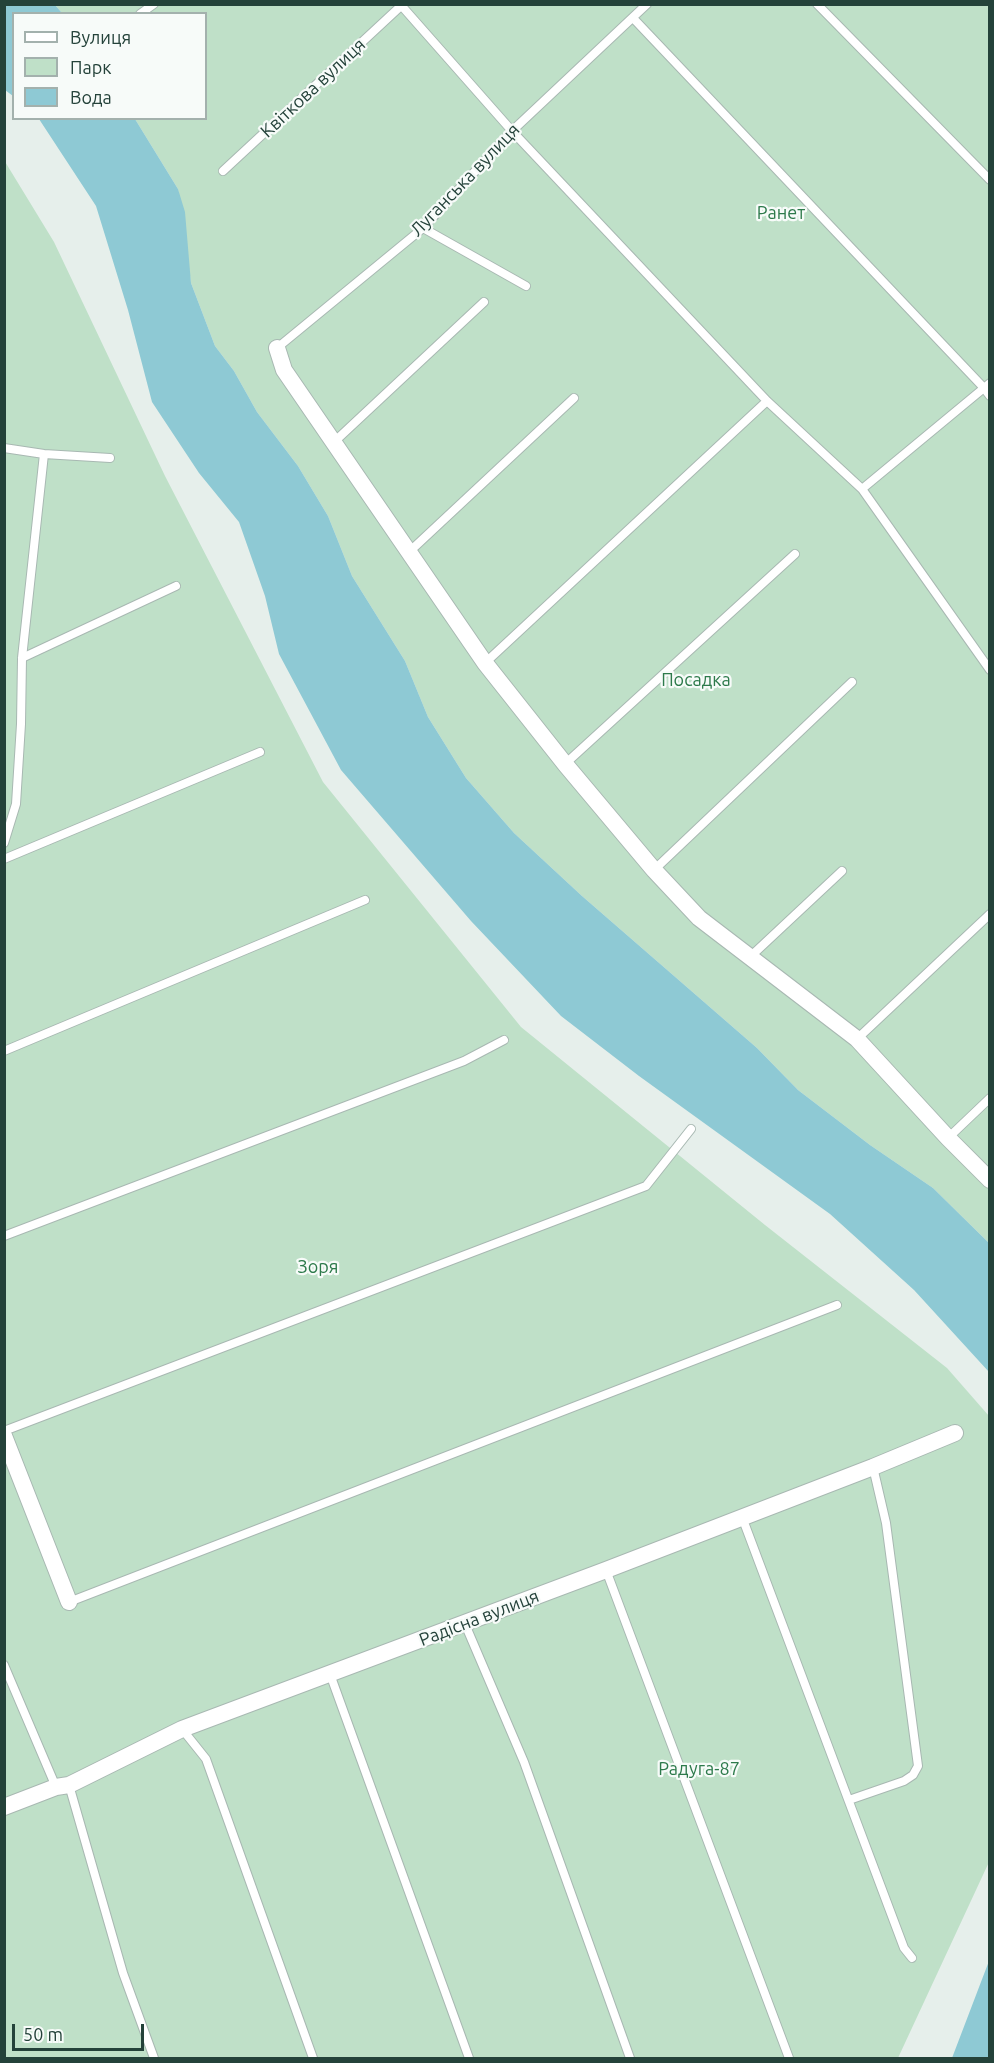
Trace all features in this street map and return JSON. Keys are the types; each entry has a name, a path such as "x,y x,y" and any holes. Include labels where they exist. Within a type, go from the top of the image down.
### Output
{"street":[{"path":"277,348 284,370 485,663 565,764 654,870 699,918 857,1039 990,1180"},
{"name":"Радісна вулиця","path":"4,1807 63,1786 182,1729 465,1624 873,1467 955,1433"},
{"path":"4,1436 69,1602"}],"lane":[{"name":"Луганська вулиця","path":"277,348 423,228 512,131 647,4"},
{"path":"817,4 990,180"},
{"path":"401,5 512,131 766,401 862,489 990,670"},
{"name":"Квіткова вулиця","path":"223,171 401,5"},
{"path":"633,18 987,385 990,396"},
{"path":"423,228 526,286"},
{"path":"333,443 484,302"},
{"path":"862,489 987,385"},
{"path":"408,553 574,398"},
{"path":"485,663 766,401"},
{"path":"4,448 44,454 110,458"},
{"path":"4,843 16,804 22,658 44,454"},
{"path":"565,764 795,554"},
{"path":"22,658 176,586"},
{"path":"654,870 852,682"},
{"path":"4,859 260,752"},
{"path":"750,957 842,871"},
{"path":"4,1051 365,900"},
{"path":"857,1039 990,914"},
{"path":"4,1236 464,1061 504,1040"},
{"path":"948,1138 990,1098"},
{"path":"4,1431 646,1186 691,1130"},
{"path":"69,1602 837,1305"},
{"path":"849,1800 904,1781 913,1775 918,1766 886,1523 873,1467"},
{"path":"742,1517 904,1948 912,1958"},
{"path":"606,1570 789,2058"},
{"path":"465,1624 524,1762 630,2058"},
{"path":"4,1665 63,1786 123,1973 154,2058"},
{"path":"330,1674 469,2058"},
{"path":"182,1729 206,1759 313,2058"}],"green space":[{"path":"55,5 989,5 989,1243 933,1188 870,1145 798,1090 757,1048 582,896 514,833 466,778 428,717 405,661 352,576 328,516 298,466 257,412 234,371 215,346 191,283 178,189 136,120 207,120 207,12 61,12"},
{"path":"4,160 54,242 165,476 323,782 521,1027 765,1225 947,1368 989,1416 989,1862 898,2058 5,2058"}],"water":[{"path":"4,5 55,5 61,12 12,12 12,95 5,90"},
{"path":"40,120 136,120 178,189 185,212 191,283 215,346 234,371 257,412 298,466 328,516 352,576 405,661 428,717 466,778 514,833 582,896 757,1048 798,1090 870,1145 933,1188 989,1243 989,1372 914,1290 830,1214 639,1076 561,1016 471,921 341,770 279,654 265,596 239,522 199,473 152,402 128,310 96,206"},
{"path":"989,1961 989,2058 952,2058"}],"park label":[{"name":"Ранет","path":"781,213"},
{"name":"Посадка","path":"696,680"},
{"name":"Зоря","path":"318,1267"},
{"name":"Радуга-87","path":"699,1769"}]}
